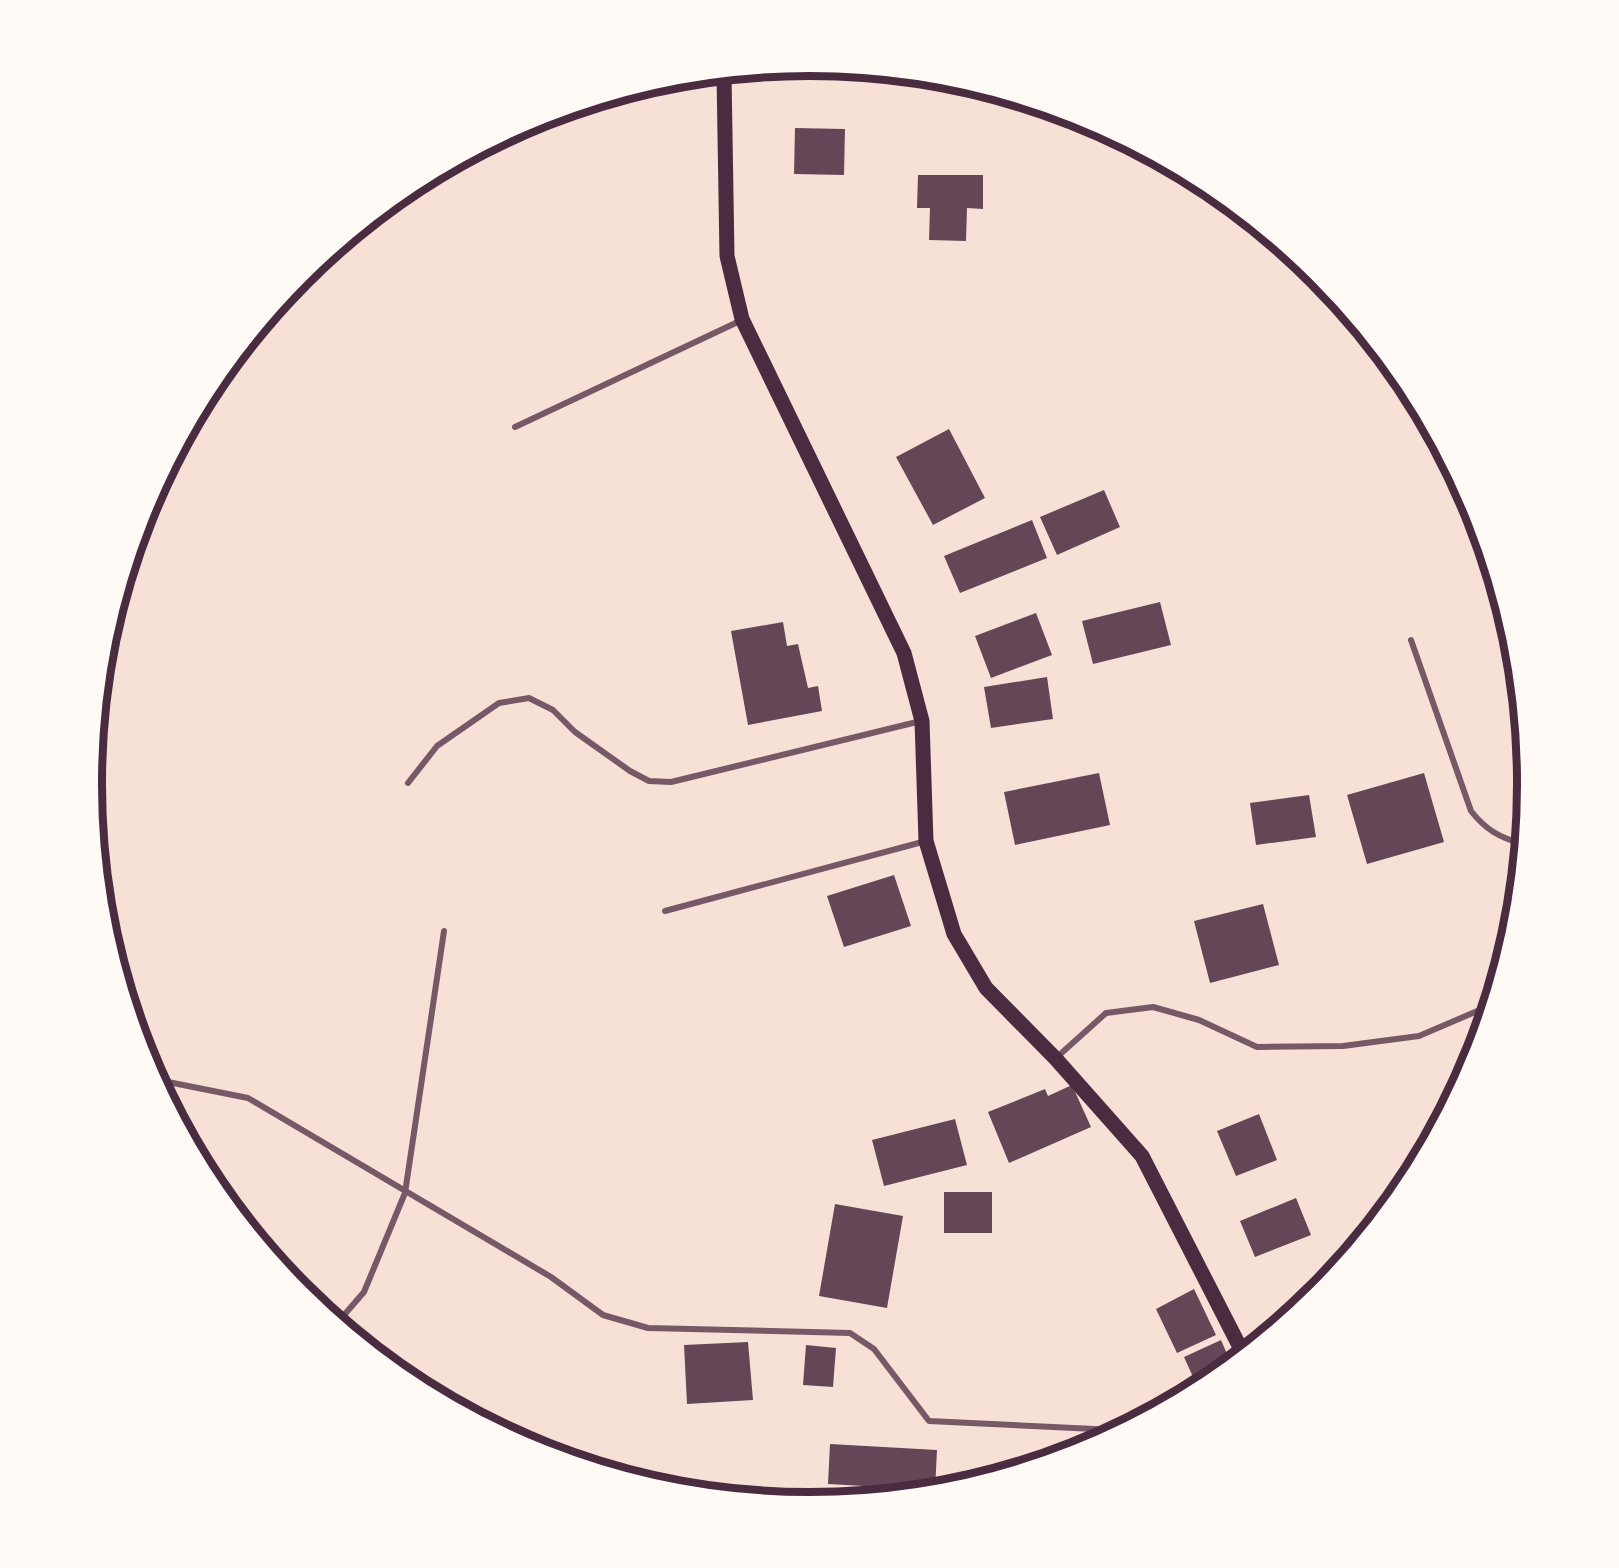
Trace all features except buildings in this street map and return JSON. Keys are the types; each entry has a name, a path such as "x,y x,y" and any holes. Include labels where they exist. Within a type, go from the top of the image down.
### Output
{"main road":[{"path":"724,82 727,256 742,319 904,653 922,721 926,841 954,934 986,988 1056,1059 1143,1156 1239,1346"}],"street":[{"path":"515,427 742,319"},
{"path":"1412,640 1471,811 1486,829 1500,838 1514,842"},
{"path":"408,783 437,746 500,703 529,698 553,710 575,732 630,771 649,781 671,782 922,721"},
{"path":"665,911 926,841"},
{"path":"343,1316 364,1292 405,1193 444,931"},
{"path":"1056,1059 1106,1013 1153,1007 1199,1020 1257,1047 1343,1046 1419,1036 1479,1010"},
{"path":"168,1082 248,1098 405,1193 551,1277 603,1315 648,1328 850,1333 874,1349 929,1421 1099,1429"}]}
